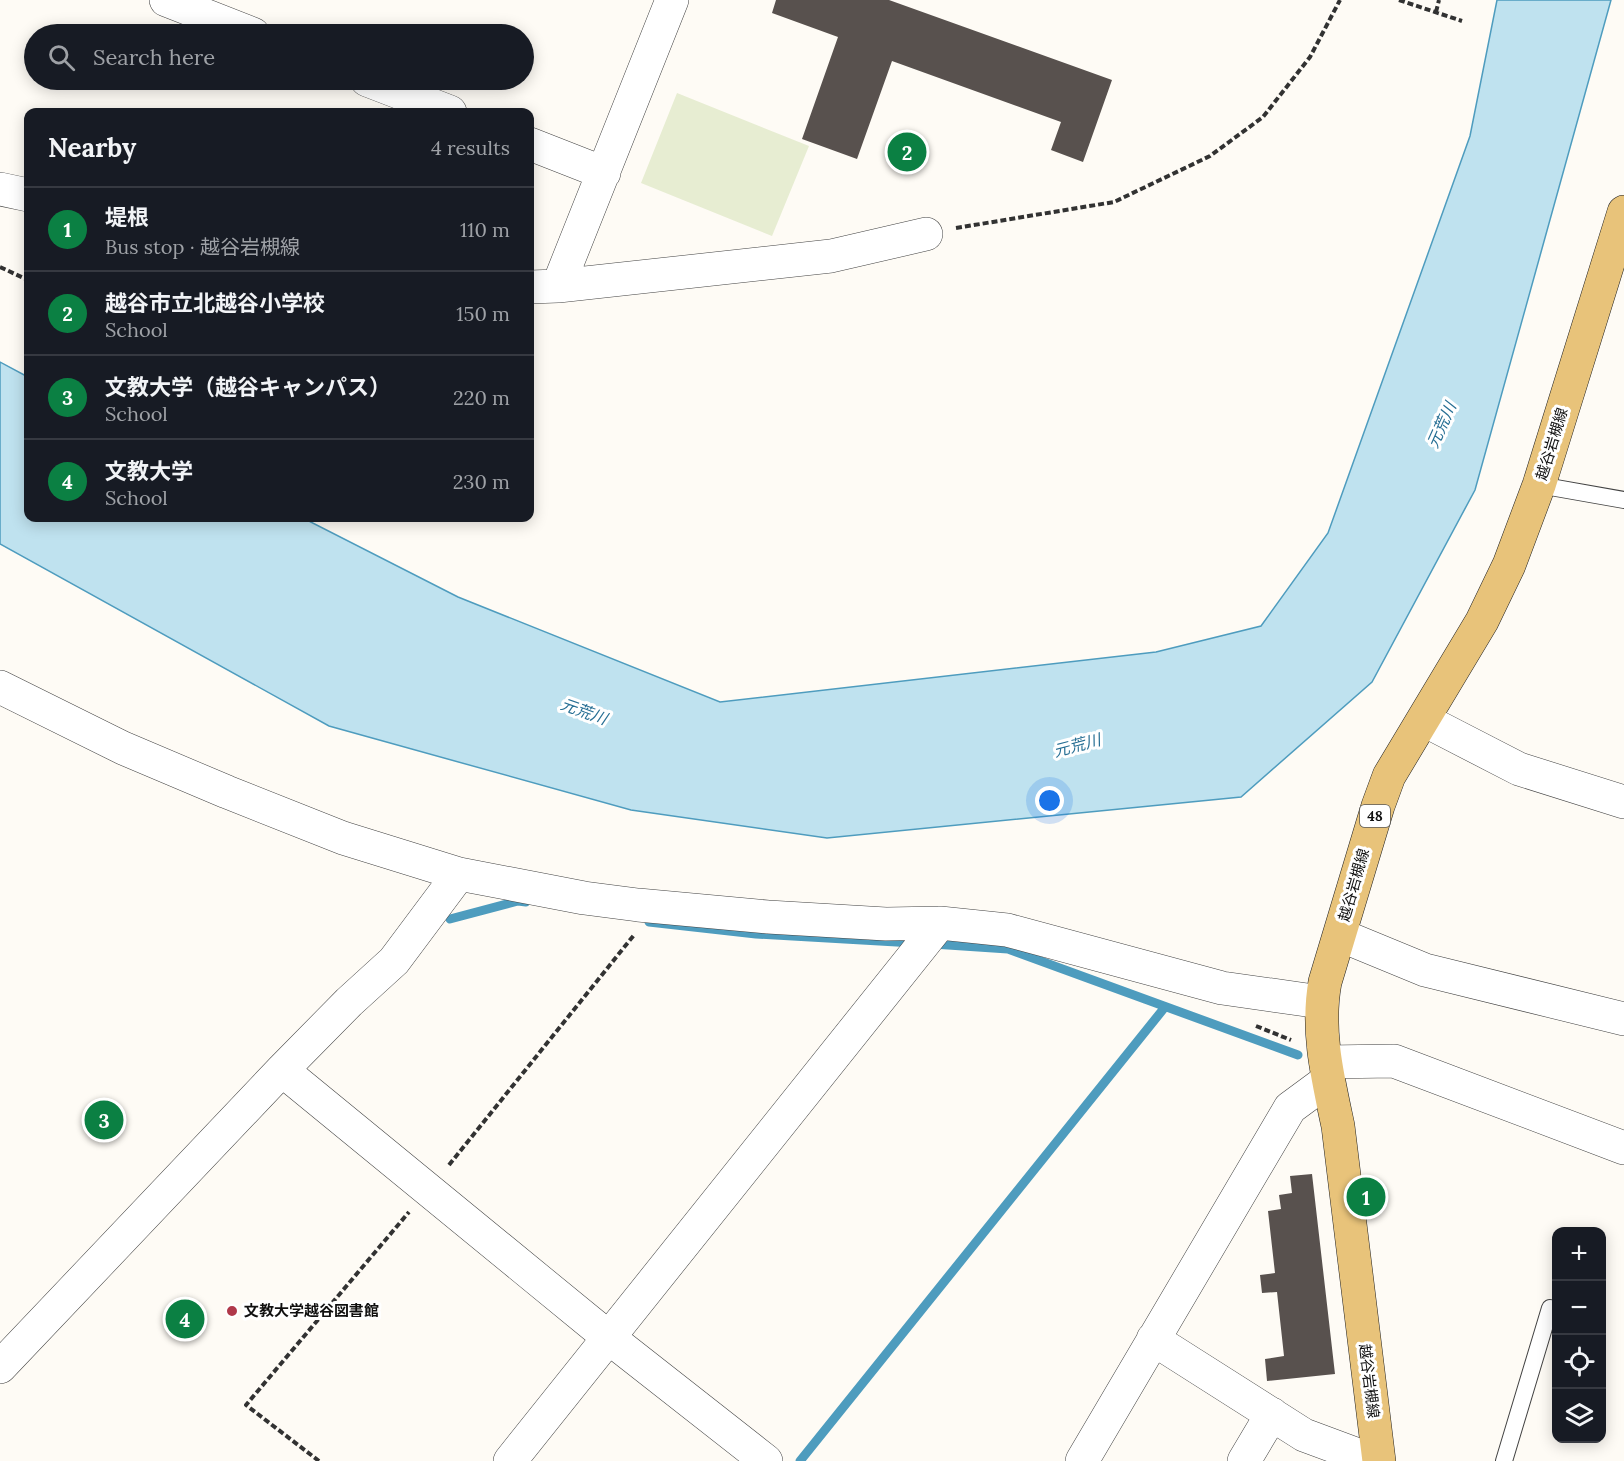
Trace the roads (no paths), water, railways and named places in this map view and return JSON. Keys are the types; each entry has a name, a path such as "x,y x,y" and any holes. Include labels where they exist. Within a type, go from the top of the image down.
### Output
{"main road":[{"name":"越谷岩槻線","path":"1379,1461 1338,1126 1327,1071 1321,1002 1325,982 1389,776 1482,621 1509,565 1539,485 1624,212"}],"street":[{"path":"166,0 227,24"},
{"path":"544,287 604,173 672,0"},
{"path":"393,90 440,108"},
{"path":"534,146 604,173"},
{"path":"0,189 24,194"},
{"path":"544,287 831,255 926,234"},
{"path":"0,687 123,748 227,792 343,838 459,874 584,898 638,905 768,917 886,924 940,923 1007,930 1222,988 1321,1002"},
{"path":"1424,720 1519,769 1624,802"},
{"path":"0,1367 282,1070 349,1002 394,961 459,874"},
{"path":"510,1461 940,923"},
{"path":"1340,935 1425,970 1624,1019"},
{"path":"1082,1461 1290,1108 1327,1071 1394,1061 1624,1148"},
{"path":"282,1070 608,1337 765,1461"},
{"path":"1153,1339 1304,1435 1374,1461"},
{"path":"1244,1461 1272,1414"}],"lane":[{"path":"1539,485 1624,500"},
{"path":"1504,1461 1550,1308"}],"water":[{"name":"元荒川","path":"1497,0 1611,0 1475,490 1372,682 1241,797 827,838 631,810 329,726 0,544 0,362 24,375 24,522 311,522 458,597 720,702 1156,652 1261,626 1328,533 1470,136"}],"waterway":[{"path":"450,919 518,901 526,902"},
{"path":"649,922 756,934 914,943"},
{"path":"933,944 1008,949 1298,1055"},
{"path":"800,1461 1165,1007"}],"place":[{"name":"越谷市立北越谷小学校","path":"907,152"},
{"name":"文教大学（越谷キャンパス）","path":"104,1120"},
{"name":"堤根","path":"1366,1197"},
{"name":"文教大学越谷図書館","path":"232,1311"},
{"name":"文教大学","path":"185,1319"}]}
